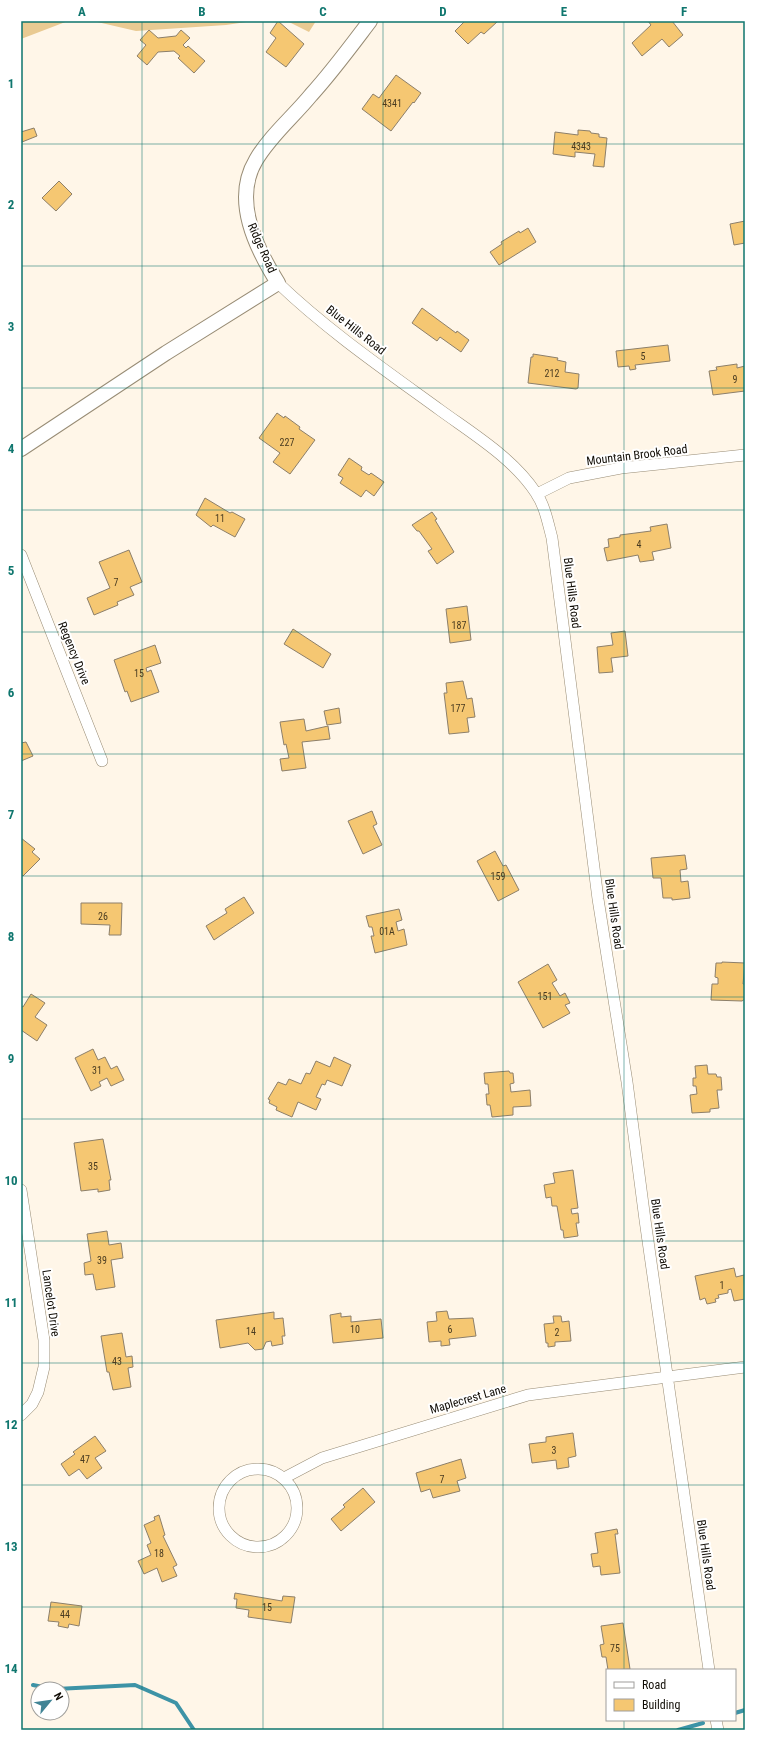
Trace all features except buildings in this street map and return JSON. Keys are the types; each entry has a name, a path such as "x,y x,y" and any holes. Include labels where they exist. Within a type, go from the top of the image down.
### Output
{"street":[{"name":"Ridge Road","path":"21,449 166,353 278,282 262,255 248,218 246,188 249,176 256,159 268,143 311,95 370,21"},
{"name":"Blue Hills Road","path":"278,282 297,300 359,350 488,446 513,467 537,494 548,520 552,538 597,892 627,1082 645,1220 709,1669"},
{"name":"Mountain Brook Road","path":"537,494 569,478 621,468 745,455"},
{"name":"Regency Drive","path":"21,555 102,761"},
{"name":"Lancelot Drive","path":"21,1190 44,1340 44,1367 38,1392 32,1404 21,1415"},
{"name":"Maplecrest Lane","path":"284,1478 322,1458 528,1395 745,1367"},
{"path":"266,1470 284,1478 292,1488 297,1500 297,1513 290,1531 276,1543 263,1547 250,1546 238,1542 229,1533 222,1522 220,1509 221,1497 227,1485 236,1476 247,1471 266,1470"}],"shaded area":[{"path":"21,21 68,21 21,39"},
{"path":"93,21 253,21 226,25 136,31"},
{"path":"287,21 316,21 309,32"}],"waterway":[{"path":"70,1688 135,1685 176,1703 194,1730"},
{"path":"736,1713 745,1710"},
{"path":"678,1730 703,1723"}]}
